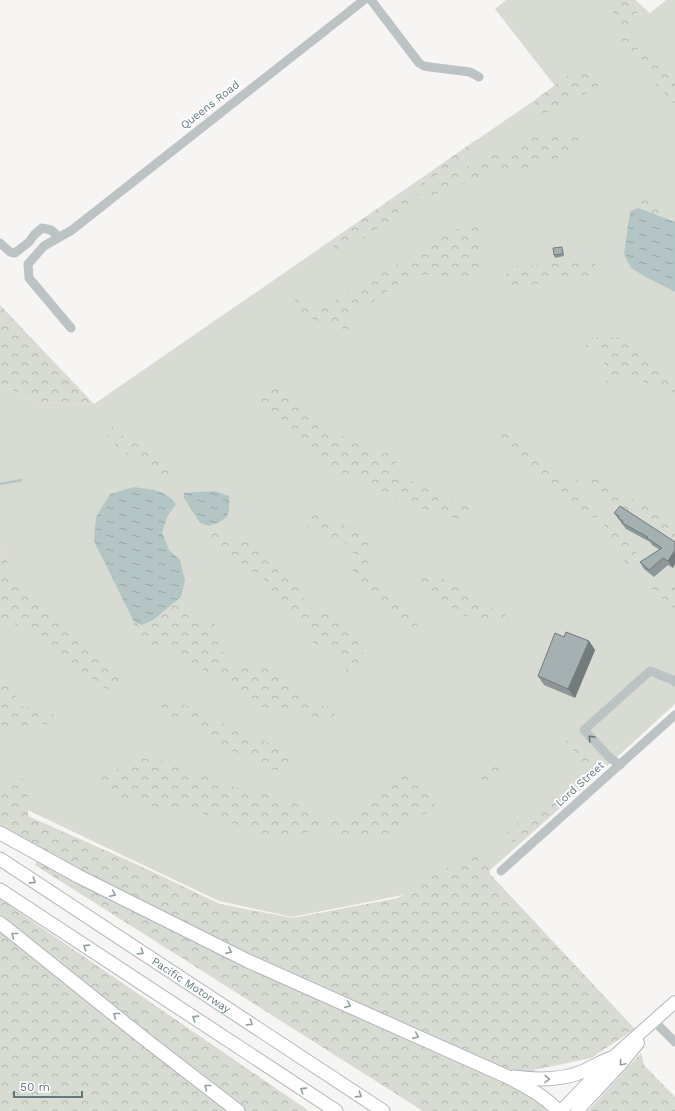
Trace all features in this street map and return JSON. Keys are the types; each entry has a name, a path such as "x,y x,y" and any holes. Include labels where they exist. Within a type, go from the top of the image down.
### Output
{"highway":[{"path":"0,833 78,876 248,961 508,1076 527,1087 560,1111"},
{"name":"Pacific Motorway","path":"0,859 383,1111"},
{"path":"0,890 336,1111"},
{"path":"0,923 238,1111"},
{"path":"508,1076 529,1079 555,1079 583,1072 612,1058"}],"main road":[{"path":"560,1111 612,1058 675,1002"},
{"path":"577,1111 620,1065 654,1021"}],"street":[{"name":"Queens Road","path":"71,328 29,278 28,264 44,246 72,230 364,0"},
{"path":"370,0 419,63 430,67 470,72 479,77"},
{"path":"0,243 10,252 15,253 29,242 42,228 50,230 58,237"},
{"path":"620,765 610,758 584,730 650,671 675,682"},
{"name":"Lord Street","path":"501,871 675,715"},
{"path":"654,1021 675,1042"}],"green space":[{"path":"506,0 635,0 650,13 666,0 675,0 675,704 487,873 398,896 292,917 219,901 0,797 0,578 8,559 0,547 0,384 36,402 94,404 555,86 495,9"},
{"path":"613,0 635,0 642,6 634,17 632,34 633,40 638,43 639,47 637,50 633,51 625,48 614,19"},
{"path":"648,54 656,58 675,78 675,105 640,67 638,60 639,55"},
{"path":"590,67 597,72 600,82 597,88 550,112 542,113 534,105 536,99 579,68"},
{"path":"559,134 577,136 580,140 578,147 563,152 554,163 485,175 429,197 344,250 336,249 331,244 333,240 476,140 479,140 479,144 473,150 411,193 411,195 417,194 483,157 510,151 518,143 540,135"},
{"path":"634,194 639,196 640,199 660,206 668,212 668,216 664,218 638,208 631,211 629,218 629,210 627,207 629,198"},
{"path":"481,220 486,228 481,241 480,255 484,260 484,267 476,274 459,282 434,275 419,275 412,277 395,286 353,317 351,320 356,329 353,331 330,326 313,319 301,318 294,313 292,309 292,303 297,298 310,302 319,310 469,222"},
{"path":"589,262 597,265 598,270 592,277 513,287 507,283 506,276 508,269 513,266"},
{"path":"0,305 94,404 36,402 0,384"},
{"path":"623,337 645,350 660,375 675,388 675,404 657,387 635,379 608,383 603,377 604,362 600,349 587,347 583,342 586,338"},
{"path":"273,388 289,395 329,427 374,454 390,453 396,459 396,471 409,480 440,488 445,497 468,507 471,512 470,518 462,521 403,503 396,498 342,473 289,437 282,429 279,420 264,410 258,401 264,391"},
{"path":"109,420 117,432 168,464 171,469 166,479 159,479 110,441 104,430 104,422"},
{"path":"501,432 512,434 599,511 599,515 595,518 588,516 563,493 502,443 499,437"},
{"path":"575,471 599,480 675,524 675,546 574,479 571,476 571,473"},
{"path":"310,511 318,511 360,534 368,543 367,552 369,578 412,617 418,626 417,631 411,634 406,630 359,580 353,572 354,556 352,546 307,527 305,519"},
{"path":"608,523 611,523 635,549 638,556 631,565 628,565 625,562 602,534 602,527"},
{"path":"218,528 229,538 250,543 265,560 294,578 307,605 317,612 333,614 356,636 362,645 363,658 357,675 349,674 345,668 342,658 312,642 306,629 279,602 267,582 212,545 208,531"},
{"path":"0,547 8,559 5,574 121,678 121,684 109,691 24,629 0,617"},
{"path":"421,569 429,570 502,613 509,618 511,625 498,624 465,616 420,589 415,583 416,575"},
{"path":"675,579 675,610 650,587"},
{"path":"181,597 194,617 211,620 219,629 221,638 220,648 233,666 249,669 265,665 277,670 284,685 304,699 331,708 335,711 335,717 333,720 276,711 260,706 250,696 177,655 159,647 143,645 135,636 134,622 142,625"},
{"path":"0,676 6,679 22,706 50,710 55,716 53,723 22,726 0,725"},
{"path":"163,698 205,712 211,720 221,722 238,731 269,743 293,765 288,770 273,770 219,745 188,722 166,716 157,711 157,702"},
{"path":"560,727 594,768 589,770 558,731 558,728"},
{"path":"133,759 158,759 230,786 274,793 326,819 345,823 360,815 376,793 404,767 415,772 434,795 435,806 425,814 410,815 396,831 378,837 361,834 347,838 337,831 321,829 280,839 194,811 150,806 110,797 101,792 97,783 102,776 110,773"},
{"path":"490,762 498,763 501,770 495,783 485,786 479,779 478,772 482,767"},
{"path":"27,778 28,816 134,863 220,904 293,918 398,898 439,872 477,855 483,856 489,860 490,874 635,1029 591,1058 534,1070 546,1111 423,1111 35,865 43,849 0,825 0,781"},
{"path":"552,799 557,800 558,806 553,811 527,834 513,842 507,843 505,837 509,830"},
{"path":"0,899 309,1111 0,1111"},
{"path":"641,1053 644,1065 675,1097 675,1111 588,1111"}],"water":[{"path":"638,208 675,222 675,292 631,268 624,254 631,211"},
{"path":"134,487 157,491 167,495 176,504 167,517 162,532 169,550 180,560 185,581 181,597 153,620 142,625 134,622 94,541 96,517 110,494"},
{"path":"214,491 229,496 229,508 227,516 224,519 209,526 200,523 184,498 184,493"}],"building":[{"path":"562,247 563,254 554,255 553,248"},
{"path":"620,506 675,542 675,550 668,561 663,558 649,570 640,562 662,548 647,538 648,537 622,523 623,521 618,518 619,516 614,513"},
{"path":"566,632 589,641 568,689 538,676 555,633 564,637"}],"waterway":[{"path":"0,484 21,480"}]}
